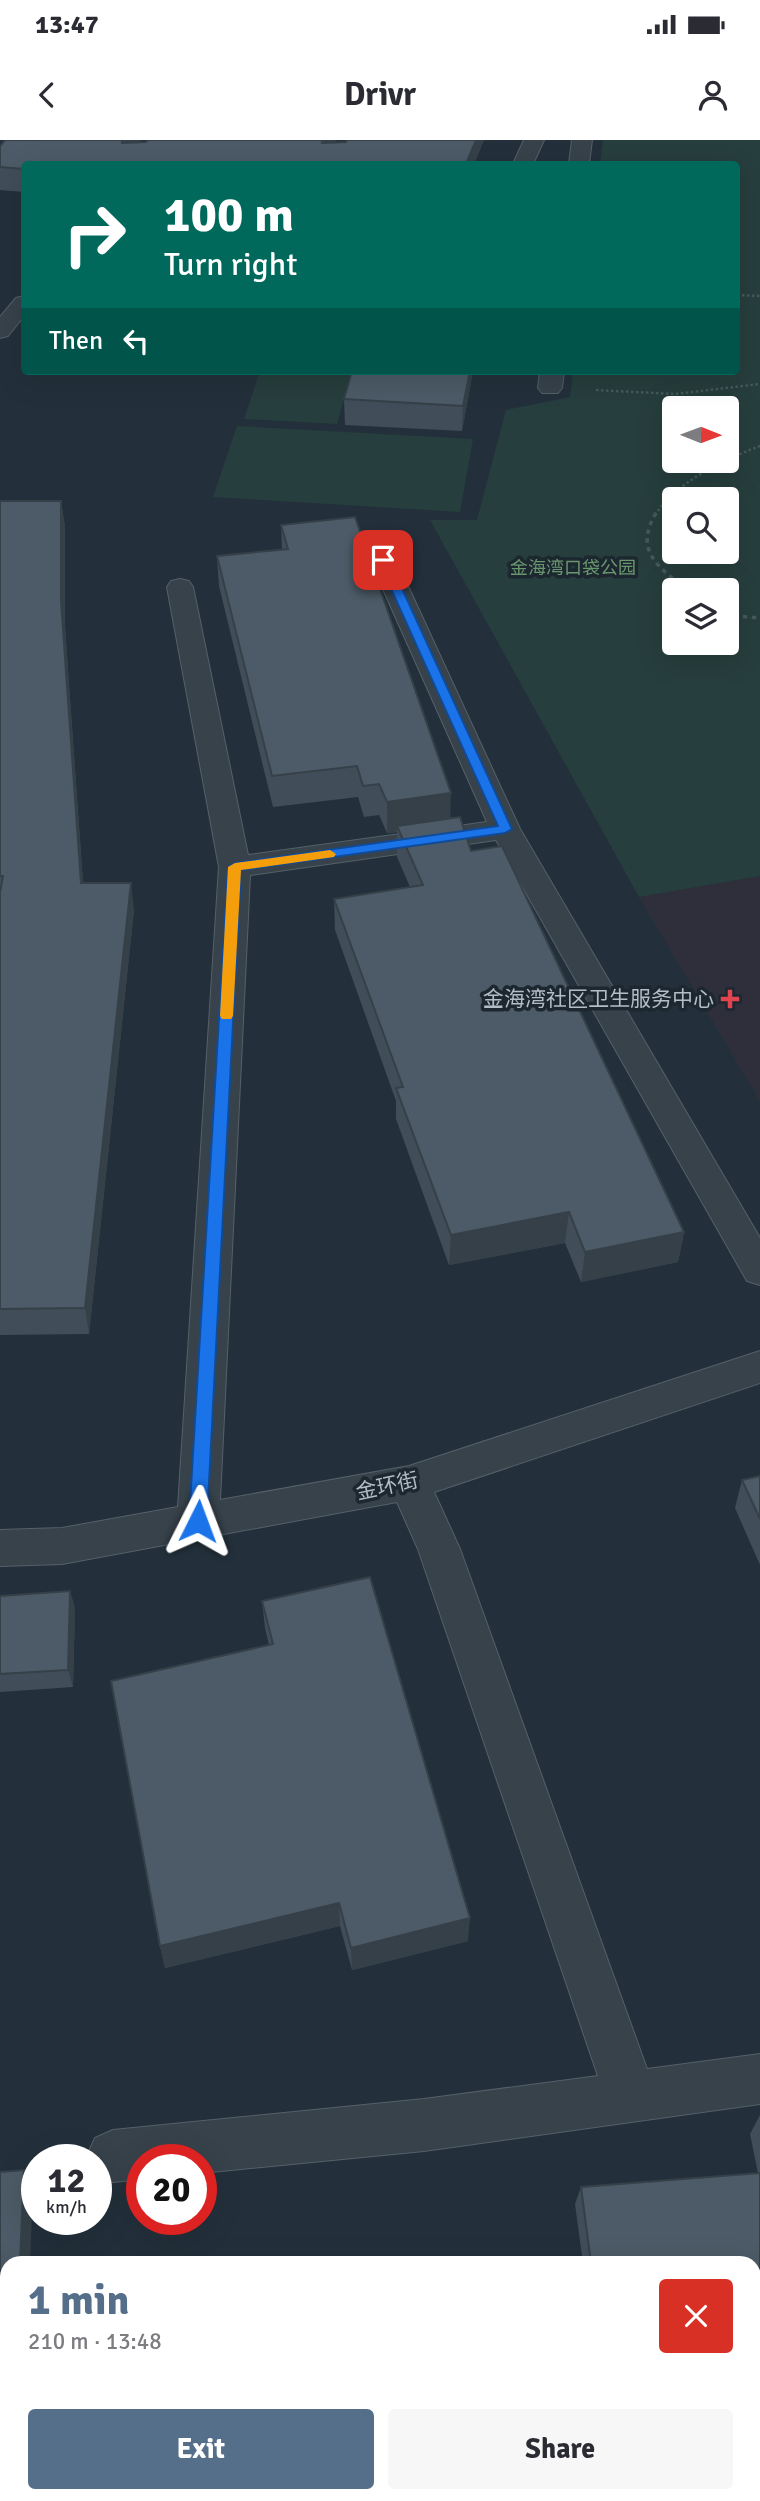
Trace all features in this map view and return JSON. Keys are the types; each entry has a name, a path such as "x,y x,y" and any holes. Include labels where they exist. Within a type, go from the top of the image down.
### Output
{"street":[{"path":"524,161 534,140"},
{"path":"579,161 582,140"},
{"path":"0,331 21,306"},
{"path":"383,560 505,829 760,1271"},
{"path":"180,587 235,867 198,1521"},
{"path":"235,867 505,829"},
{"name":"金环街","path":"0,1548 62,1546 409,1483 760,1367"},
{"path":"409,1483 443,1562 631,2096"},
{"path":"113,2156 424,2125 760,2079"}],"path":[{"path":"740,295 760,296"},
{"path":"551,379 675,394 760,384"},
{"path":"673,578 661,569 646,543 650,520 668,498 710,470 760,446"},
{"path":"739,616 760,618"}],"shaded area":[{"name":"金海湾社区卫生服务中心","path":"760,876 760,1101 639,897"}],"green space":[{"name":"金海湾口袋公园","path":"603,140 760,140 760,876 639,897 430,520 477,520 506,410 570,397 573,375 740,375 740,161 600,161"},
{"path":"259,375 351,375 337,424 244,419"},
{"path":"237,426 473,439 460,512 213,497"}],"building":[{"path":"5,140 122,140 122,143 148,140 323,140 322,143 347,140 476,140 467,161 21,161 21,169 0,167 0,146"},
{"path":"351,375 469,375 463,406 344,399"},
{"path":"0,501 61,501 61,601 81,883 131,883 85,1308 0,1309 0,892 3,876 0,876"},
{"path":"355,517 451,793 387,802 379,784 363,786 357,766 272,776 217,556 288,549 281,525"},
{"path":"460,817 471,851 502,846 684,1232 585,1252 569,1212 451,1235 396,1088 403,1087 334,899 423,885 397,826"},
{"path":"760,1476 760,1519 742,1480"},
{"path":"370,1577 470,1918 351,1948 339,1903 160,1946 111,1681 273,1644 262,1601"},
{"path":"70,1591 68,1670 0,1674 0,1596"},
{"path":"21,2170 20,2256 0,2256 0,2172"},
{"path":"760,2173 760,2256 590,2256 581,2187"}],"slow traffic":[{"path":"226,1016 235,867 330,854"}],"place":[{"name":"金海湾社区卫生服务中心","path":"730,999"}],"route":[{"path":"198,1521 235,867 505,829 383,560"}]}
